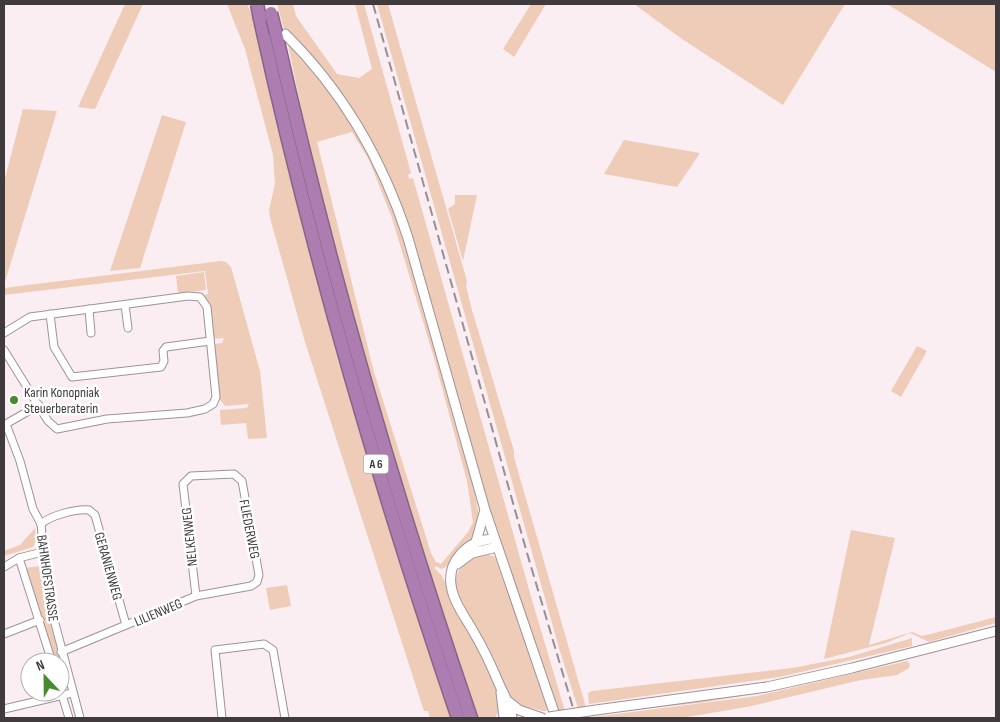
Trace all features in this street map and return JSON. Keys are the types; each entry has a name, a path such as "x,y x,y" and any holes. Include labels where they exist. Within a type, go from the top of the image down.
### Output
{"highway":[{"name":"A 6","path":"257,4 267,12 281,34 326,241 360,367 412,538 471,718"},
{"name":"A 6","path":"267,12 298,180 335,324 388,503 458,718"}],"main road":[{"path":"281,34 308,57 342,101 370,144 393,195 408,238 485,510 547,718"},
{"path":"476,542 485,510"},
{"path":"495,543 476,542 462,551 453,567 450,581 452,593 489,658 500,687 509,702 512,718"},
{"path":"453,567 472,553 495,543"},
{"path":"509,702 519,710 547,718 767,687 996,631"},
{"path":"500,687 504,718"}],"street":[{"path":"4,333 23,320 50,314 188,296 200,298 206,303 216,389 213,404 205,409 187,413 108,419 57,429 48,421 4,350"},
{"path":"125,305 128,328"},
{"path":"89,309 91,333"},
{"path":"50,314 54,347 72,377 161,367 164,361 163,350 166,347 210,341"},
{"path":"39,405 5,424 20,461 33,509 41,524"},
{"name":"NELKENWEG","path":"196,596 183,484 190,476 234,474 238,476"},
{"name":"FLIEDERWEG","path":"238,476 242,483 259,575 257,582"},
{"name":"GERANIENWEG","path":"41,524 46,520 82,509 89,510 95,515 126,625"},
{"name":"BAHNHOFSTRASSE","path":"41,524 42,552 48,597 61,652"},
{"path":"4,566 19,558 42,552"},
{"name":"BAHNHOFSTRASSE","path":"19,558 49,652"},
{"name":"LILIENWEG","path":"61,652 196,596 251,586 257,582"},
{"path":"4,634 40,620"},
{"path":"222,718 215,650 264,644 273,650 285,718"},
{"name":"BAHNHOFSTRASSE","path":"70,686 80,718"},
{"path":"4,709 35,702"},
{"path":"64,702 69,718"}],"shaded area":[{"path":"125,4 143,4 95,109 78,107"},
{"path":"227,4 247,4 254,19 302,221 347,390 390,531 451,718 430,718 428,711 424,711 305,342 270,218 269,210 275,184 273,155 245,49"},
{"path":"277,4 293,4 296,16 337,74 359,78 372,69 355,4 364,4 411,173 408,175 409,179 413,178 567,718 560,718 481,484 399,200 365,129 321,68 284,29"},
{"path":"377,4 388,4 467,281 466,286 472,310 514,451 514,457 589,718 581,718 559,648"},
{"path":"531,4 546,4 514,57 503,49"},
{"path":"634,4 845,4 783,105 682,39"},
{"path":"887,4 996,4 996,72"},
{"path":"287,40 337,99 375,162 407,246 474,488 479,516 473,539 446,567 441,569 436,566 434,568 444,580 451,601 493,676 498,692 499,707 495,718 478,718 396,466 347,296 305,125","holes":["352,132 369,160 392,218 434,358 467,481 473,522 468,532 441,564 436,562 431,553 374,372 317,142"]},
{"path":"23,109 57,111 4,285 4,182"},
{"path":"162,115 186,122 140,268 110,271"},
{"path":"624,140 700,153 677,187 604,174"},
{"path":"455,195 477,195 463,261 448,209 455,204"},
{"path":"221,261 226,262 231,267 260,371 267,438 248,439 246,423 221,425 220,410 247,408 249,404 225,406 220,400 214,344 222,343 224,338 214,339 210,304 202,295 208,294 205,271 4,295 4,288"},
{"path":"204,272 206,290 178,293 176,276"},
{"path":"917,346 927,351 901,397 891,391"},
{"path":"35,528 36,541 33,547 4,556 4,551 20,545"},
{"path":"851,530 895,538 869,645 912,632 922,636 996,617 996,623 929,642 910,633 886,643 824,659"},
{"path":"487,554 495,557 528,645 549,710 543,711 520,707 511,700 492,656 457,594 456,578 458,572 472,559"},
{"path":"40,566 46,608 58,652 52,652 25,568"},
{"path":"287,585 291,606 270,610 266,588"},
{"path":"912,638 912,646 780,677 589,704 588,693 592,691 792,668 849,657"},
{"path":"903,660 771,691 698,703 597,714 761,691"},
{"path":"907,661 910,664 909,668 897,675 861,680 747,707 681,718 593,717 757,696"}],"railway":[{"path":"373,4 527,553 576,718"}],"place":[{"name":"Karin Konopniak Steuerberaterin","path":"14,400"}]}
